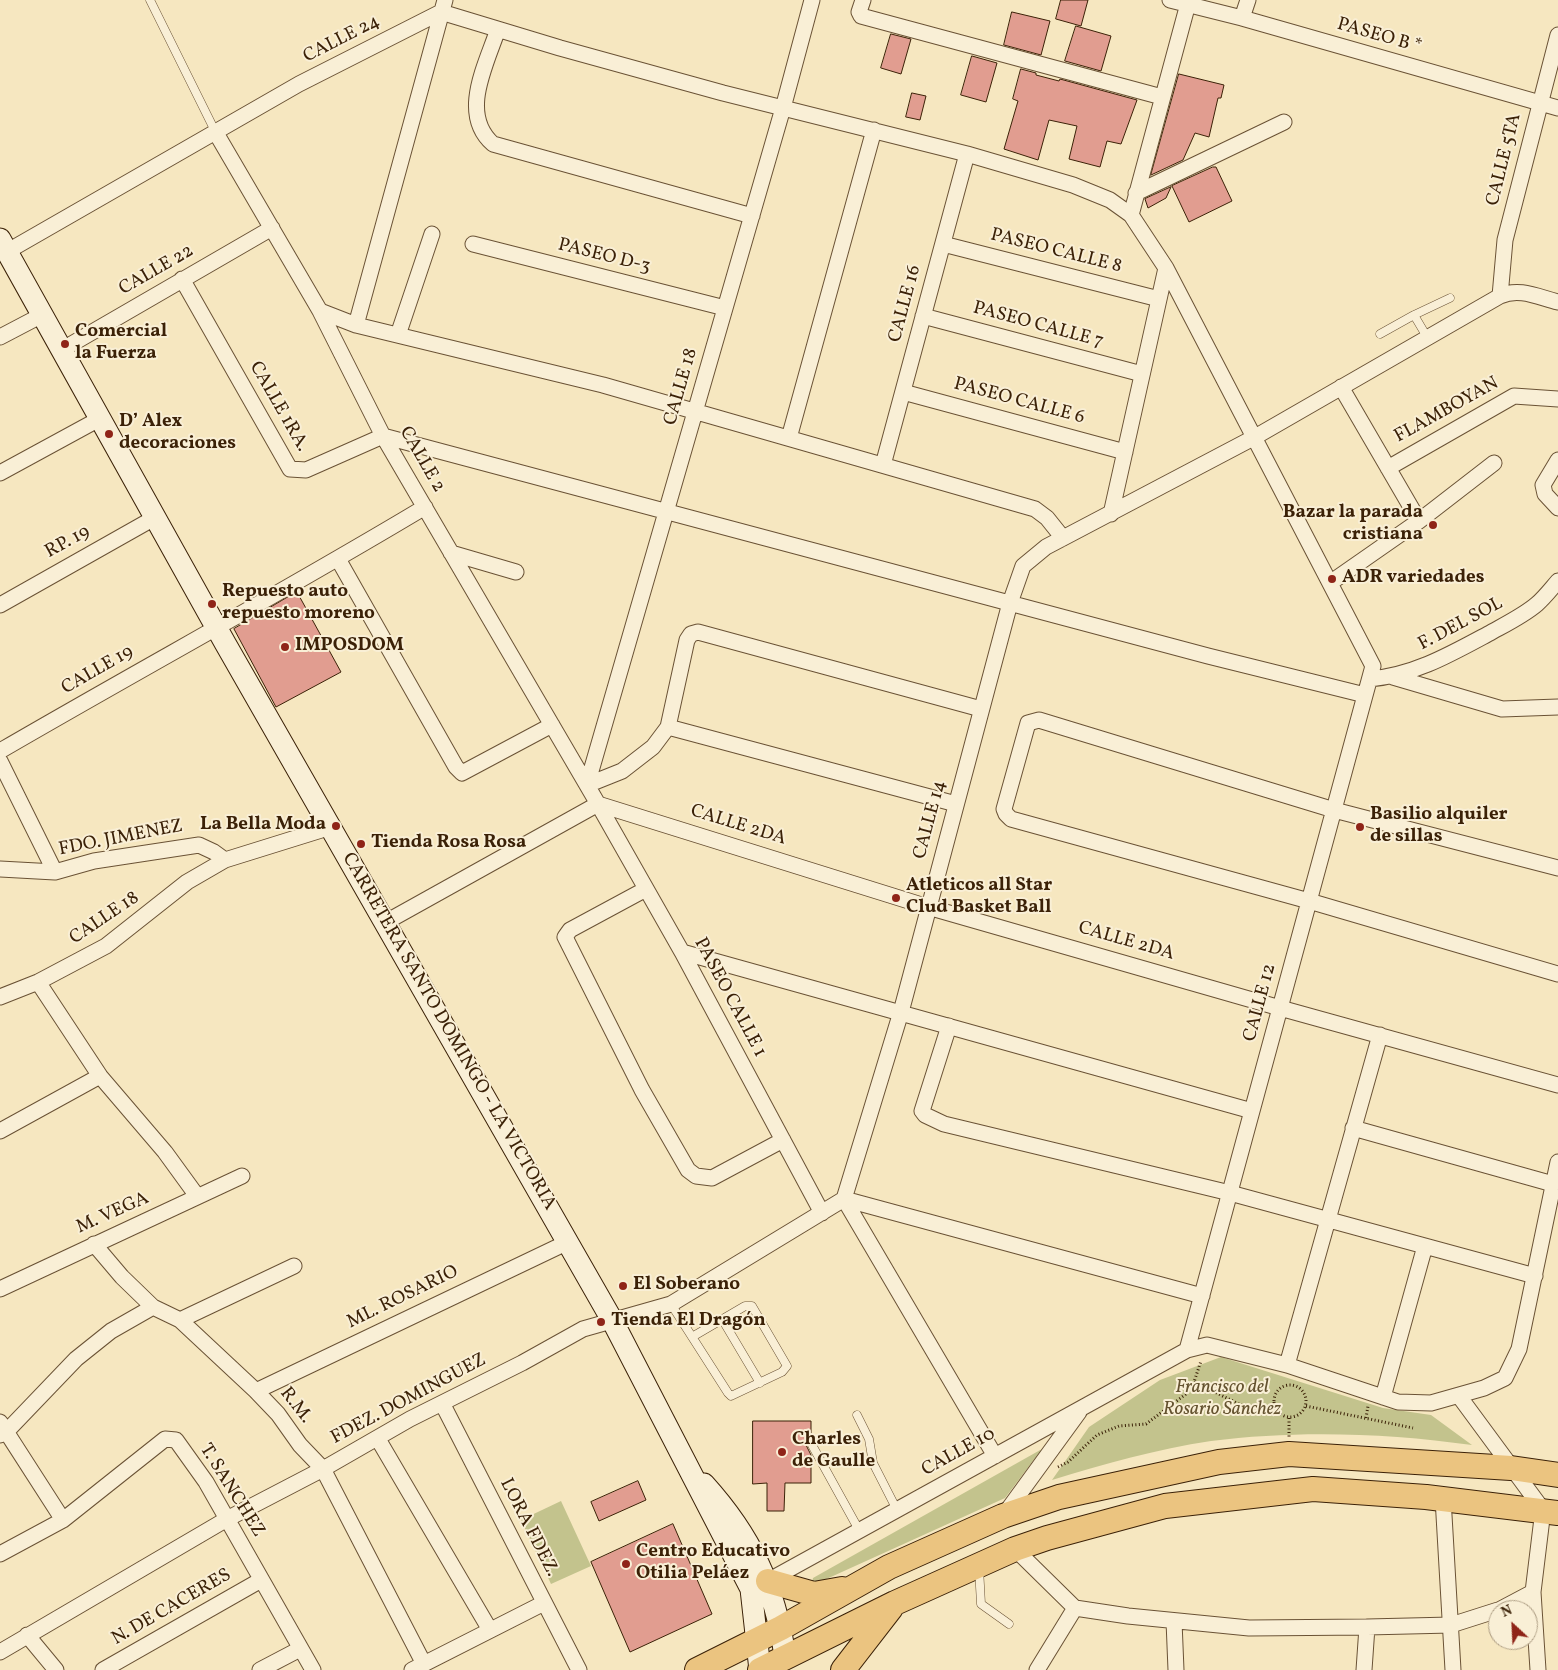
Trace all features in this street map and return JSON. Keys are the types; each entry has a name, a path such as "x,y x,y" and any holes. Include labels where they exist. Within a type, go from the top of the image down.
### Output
{"main road":[{"name":"CARRETERA SANTO DOMINGO - LA VICTORIA","path":"4,245 215,626 612,1320 684,1462 724,1506 752,1547 759,1585 757,1640 760,1670"},
{"path":"697,1670 781,1628 890,1567 1004,1516 1059,1498 1219,1462 1290,1454 1511,1468 1558,1475"},
{"path":"760,1670 895,1603 1015,1549 1047,1538 1165,1506 1304,1490 1443,1498 1551,1512"},
{"name":"CARRETERA SANTO DOMINGO - LA VICTORIA","path":"759,1585 781,1628 785,1656"},
{"path":"759,1585 814,1594 853,1588"},
{"path":"843,1670 895,1603"}],"street":[{"name":"CALLE 18","path":"587,785 783,108 812,0"},
{"path":"863,0 859,12 861,16 1162,97"},
{"name":"PASEO B *","path":"1170,0 1242,18 1558,108"},
{"path":"1242,18 1248,0"},
{"path":"1131,215 1188,3"},
{"name":"CALLE 24","path":"4,245 216,133 440,4"},
{"path":"356,324 440,4 498,30 723,93 967,154 1074,185 1110,200 1131,215 1166,268 1330,583 1371,672"},
{"path":"498,30 475,104 476,120 493,144 752,216"},
{"name":"CALLE 5TA","path":"1500,296 1505,240 1558,35"},
{"path":"1136,193 1284,122"},
{"path":"789,438 874,130"},
{"name":"CALLE 2","path":"216,133 320,311 384,436 598,804"},
{"name":"CALLE 16","path":"884,465 967,154"},
{"name":"CALLE 22","path":"63,349 272,228"},
{"path":"398,335 432,234"},
{"name":"PASEO D-3","path":"473,244 725,308"},
{"name":"PASEO CALLE 8","path":"943,244 1159,299"},
{"path":"1111,514 1166,268"},
{"name":"CALLE 1RA.","path":"182,279 290,469 306,470 384,436"},
{"path":"320,311 356,324 398,335 603,385 1035,508 1047,518 1062,538 1255,437 1500,296 1509,292 1521,292 1558,302"},
{"path":"0,337 42,315"},
{"name":"PASEO CALLE 7","path":"923,316 1142,374"},
{"path":"1341,387 1419,521"},
{"name":"PASEO CALLE 6","path":"903,392 1125,452"},
{"name":"FLAMBOYAN","path":"1388,468 1514,396 1558,399"},
{"path":"0,473 101,418"},
{"path":"384,436 1208,656 1365,695"},
{"path":"1558,460 1543,484 1545,494 1558,508"},
{"path":"1330,583 1419,521 1494,463"},
{"name":"CALLE 19","path":"0,751 215,626 338,559 425,507"},
{"name":"RP. 19","path":"0,604 156,517"},
{"name":"CALLE 14","path":"844,1199 901,1012 1010,603 1023,566 1034,555 1062,538"},
{"path":"451,553 516,572"},
{"path":"338,559 456,767 462,773 552,725"},
{"name":"F. DEL SOL","path":"1371,672 1392,677 1422,668 1512,621 1537,604 1558,581"},
{"path":"587,785 622,771 653,747 668,727 687,640 691,634 698,632 981,709"},
{"name":"CALLE 12","path":"1187,1350 1371,672"},
{"path":"1392,677 1502,709 1558,707"},
{"path":"1558,868 1334,810 1039,720 1028,723 1004,808 1006,814 1011,819 1309,901 1558,974"},
{"path":"668,727 956,804"},
{"path":"0,760 55,872"},
{"path":"386,922 598,804"},
{"name":"PASEO CALLE 1","path":"598,804 682,952 822,1213"},
{"name":"CALLE 2DA","path":"598,804 928,907 1558,1085"},
{"path":"224,860 331,827"},
{"name":"FDO. JIMENEZ","path":"0,869 55,872 94,861 199,845 214,852 224,860"},
{"name":"CALLE 18","path":"0,997 38,982 106,946 187,882 224,860"},
{"path":"646,889 570,930 565,937 642,1090 688,1170 696,1176 712,1178 783,1140"},
{"path":"682,952 1252,1111"},
{"path":"38,982 100,1076 165,1152 197,1196"},
{"path":"948,1026 922,1111 924,1115 944,1124 1230,1193 1535,1276"},
{"path":"1287,1365 1380,1035"},
{"path":"0,1131 100,1076"},
{"path":"1353,1128 1552,1184"},
{"path":"1207,1345 1287,1365 1398,1402 1431,1403 1484,1388 1505,1378 1519,1349 1558,1162"},
{"name":"M. VEGA","path":"0,1289 242,1176"},
{"path":"844,1199 1202,1296"},
{"path":"844,1199 995,1456"},
{"name":"FDEZ. DOMINGUEZ","path":"0,1652 228,1519 583,1329 671,1304 844,1199"},
{"name":"ML. ROSARIO","path":"256,1391 568,1242"},
{"name":"R.M.","path":"94,1244 122,1277 153,1307 180,1320 256,1391 278,1414 300,1444 323,1469 418,1667"},
{"path":"1383,1398 1426,1246"},
{"path":"180,1320 294,1266"},
{"path":"63,1520 2,1430 76,1359 110,1331 153,1307"},
{"name":"CALLE 10","path":"759,1585 1187,1350 1207,1345"},
{"path":"1459,1396 1511,1468 1551,1512 1533,1592 1538,1670"},
{"name":"LORA FDEZ.","path":"442,1403 578,1670"},
{"path":"1004,1516 1081,1408"},
{"name":"T. SANCHEZ","path":"0,1554 63,1520 165,1438 176,1440 206,1482 228,1519 312,1670"},
{"path":"378,1439 490,1630"},
{"path":"1443,1498 1453,1670"},
{"path":"1015,1549 1075,1608 1174,1621 1249,1628 1451,1625 1488,1613"},
{"name":"N. DE CACERES","path":"103,1670 261,1580"},
{"path":"1517,1600 1533,1592"},
{"path":"418,1667 544,1604"},
{"path":"1037,1670 1075,1608"},
{"path":"1174,1621 1176,1670"},
{"path":"1364,1670 1367,1627"},
{"path":"27,1635 56,1670"},
{"path":"260,1670 300,1649"}],"lane":[{"path":"150,0 216,133"},
{"path":"1380,334 1450,298"},
{"path":"1414,316 1427,337"},
{"path":"671,1304 692,1337 731,1396 782,1372 787,1366 754,1308 745,1306 692,1337"},
{"path":"722,1319 760,1383"},
{"path":"857,1415 869,1439 873,1464 897,1510"},
{"path":"812,1446 860,1530"},
{"path":"979,1565 981,1604 1009,1624"}],"path":[{"path":"1050,1472 1068,1462 1097,1435 1119,1426 1146,1424 1186,1394 1194,1382 1207,1345"},
{"path":"1194,1382 1241,1404 1275,1406"},
{"path":"1289,1385 1295,1385 1304,1393 1306,1406 1302,1412 1289,1418 1282,1416 1275,1406 1275,1394 1278,1390 1289,1385"},
{"path":"1306,1406 1413,1428"}],"green space":[{"name":"Francisco del Rosario Sanchez","path":"1221,1357 1383,1408 1431,1415 1472,1445 1407,1438 1341,1434 1276,1435 1191,1444 1111,1463 1052,1480 1089,1427 1160,1380"},
{"path":"1042,1449 1005,1498 811,1586 813,1578"},
{"path":"561,1501 591,1566 551,1584 521,1520"}],"building":[{"path":"1061,0 1088,0 1081,26 1056,19"},
{"path":"1012,12 1050,21 1041,55 1004,45"},
{"path":"1076,26 1111,36 1101,71 1065,61"},
{"path":"891,34 911,39 901,74 881,68"},
{"path":"972,56 997,63 986,102 961,95"},
{"path":"1021,69 1036,73 1036,75 1059,81 1060,79 1137,100 1121,144 1107,141 1100,167 1069,159 1077,126 1049,120 1038,160 1004,149 1018,101 1013,99"},
{"path":"1179,74 1224,85 1221,98 1218,98 1209,137 1195,133 1183,160 1151,175"},
{"path":"912,93 926,96 920,120 906,117"},
{"path":"1216,167 1232,201 1189,222 1172,186"},
{"path":"1171,187 1166,198 1148,208 1145,199"},
{"name":"IMPOSDOM","path":"297,592 341,672 276,707 234,629"},
{"name":"Charles de Gaulle","path":"753,1421 811,1421 811,1440 806,1445 811,1455 811,1483 785,1483 784,1511 767,1511 767,1483 753,1484"},
{"path":"638,1481 646,1500 599,1521 591,1502"},
{"path":"673,1524 712,1614 630,1652 591,1562"}],"place":[{"name":"Comercial la Fuerza","path":"65,344"},
{"name":"D’ Alex decoraciones","path":"109,434"},
{"name":"Bazar la parada cristiana","path":"1433,525"},
{"name":"ADR variedades","path":"1332,579"},
{"name":"Repuesto auto repuesto moreno","path":"212,604"},
{"name":"IMPOSDOM","path":"285,647"},
{"name":"La Bella Moda","path":"336,826"},
{"name":"Basilio alquiler de sillas","path":"1360,827"},
{"name":"Tienda Rosa Rosa","path":"361,844"},
{"name":"Atleticos all Star Clud Basket Ball","path":"896,898"},
{"name":"El Soberano","path":"623,1286"},
{"name":"Tienda El Dragón","path":"601,1322"},
{"name":"Charles de Gaulle","path":"782,1452"},
{"name":"Centro Educativo Otilia Peláez","path":"626,1564"}]}
